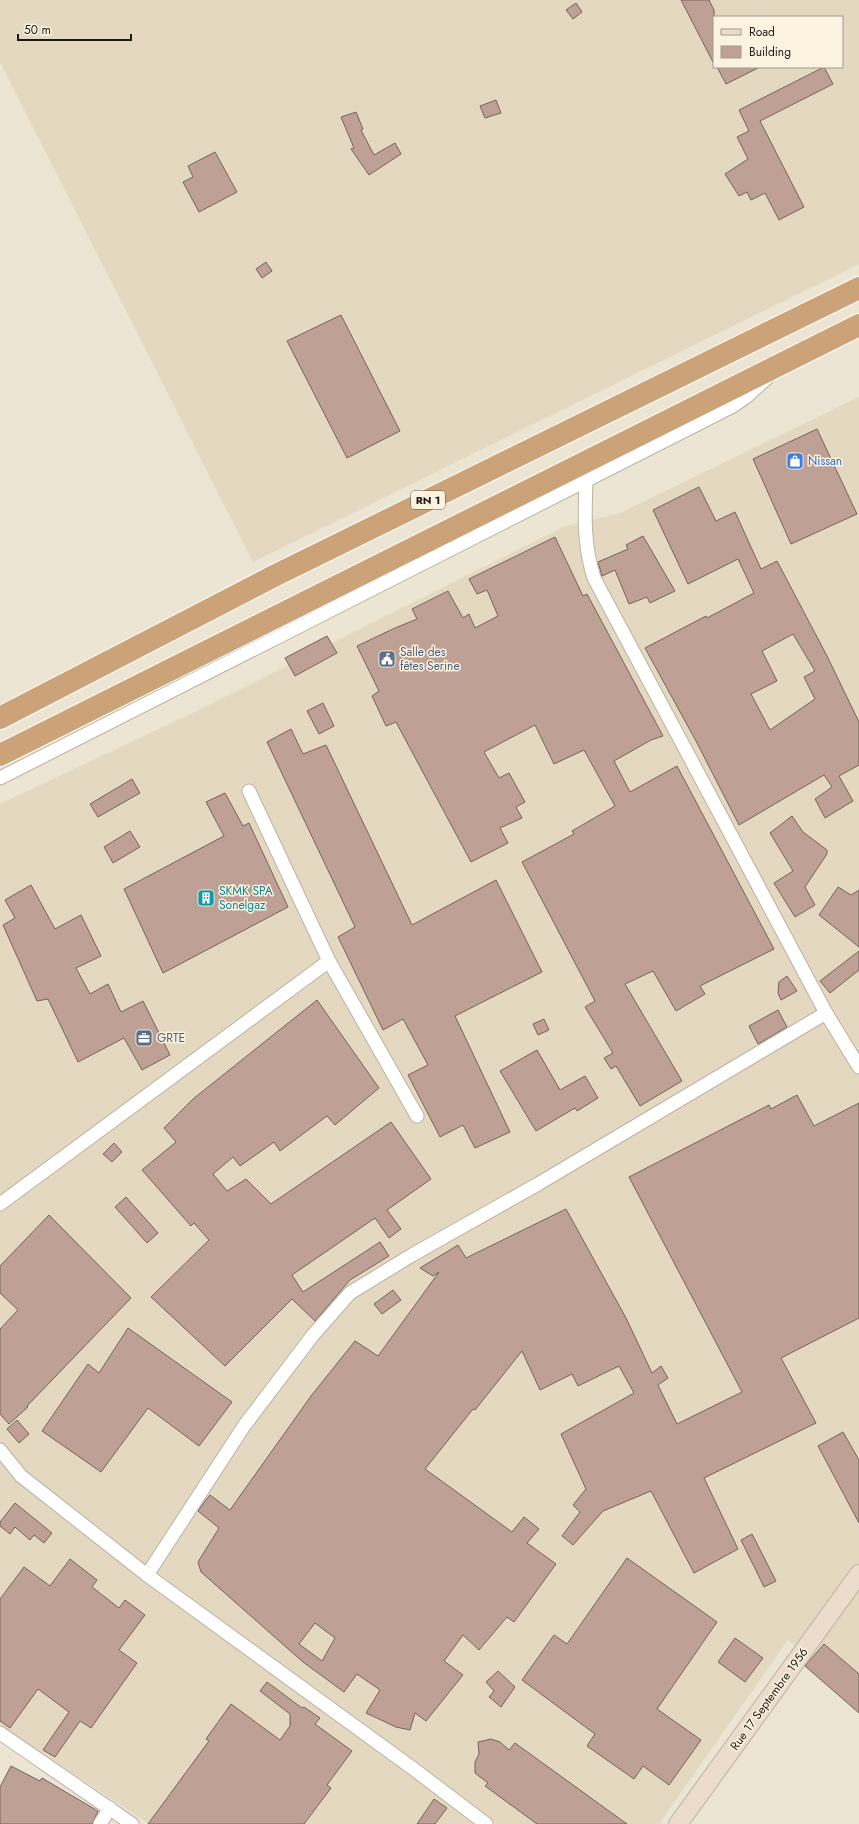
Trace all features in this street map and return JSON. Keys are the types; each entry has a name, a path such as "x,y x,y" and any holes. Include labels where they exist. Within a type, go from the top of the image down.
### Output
{"highway":[{"name":"RN 1","path":"0,718 274,576 859,288"},
{"path":"0,755 859,325"}],"main road":[{"name":"Rue 17 Septembre 1956","path":"678,1824 859,1574"}],"street":[{"path":"0,778 734,406 783,363"},
{"path":"586,480 585,530 587,556 594,578 826,1013 859,1066"},
{"path":"249,791 329,961 417,1116"},
{"path":"0,1204 329,961"},
{"path":"147,1575 244,1426 313,1335 350,1293 412,1255 538,1184 826,1013"},
{"path":"0,1450 21,1476 147,1575 415,1770 486,1824"},
{"path":"0,1733 132,1824"},
{"path":"100,1824 110,1808"}],"shaded area":[{"path":"0,0 859,0 859,264 253,562 0,62"},
{"path":"859,397 859,1705 788,1640 659,1824 149,1824 0,1725 0,804 199,710 565,526 620,513"}],"building":[{"path":"681,0 709,0 714,10 713,62"},
{"path":"576,3 582,12 573,19 566,10"},
{"path":"718,68 758,68 726,84"},
{"path":"822,68 825,68 833,84 760,121 804,207 779,220 765,193 751,200 747,192 739,196 725,174 748,159 737,137 749,131 739,110"},
{"path":"496,100 501,113 485,118 480,106"},
{"path":"356,112 363,129 361,130 374,155 395,143 401,154 369,175 351,149 354,148 341,117"},
{"path":"215,152 237,192 199,212 183,182 193,177 188,166"},
{"path":"266,262 272,271 262,278 256,269"},
{"path":"341,315 400,431 347,458 287,341"},
{"path":"817,429 857,514 791,544 753,459"},
{"path":"699,487 716,521 735,512 761,569 777,561 827,656 859,722 859,765 839,776 853,801 825,818 815,799 832,787 824,775 739,825 696,741 645,648 754,593 738,559 688,584 653,510","holes":["793,634 815,671 804,677 815,699 770,730 751,694 777,681 762,651"]},
{"path":"643,536 675,591 650,603 647,597 629,604 615,570 602,576 598,562 628,549 626,545"},
{"path":"555,537 583,596 587,594 663,736 651,740 614,761 630,792 677,766 774,949 700,986 705,994 676,1011 653,971 625,984 682,1081 640,1106 616,1066 611,1069 604,1058 613,1053 585,1007 595,1001 522,862 574,834 572,831 615,806 584,750 554,764 535,725 484,752 499,778 509,773 525,802 516,807 522,818 500,828 508,843 471,862 396,722 386,726 372,696 379,691 357,646 417,619 412,609 448,591 463,618 469,614 475,628 498,616 487,590 477,594 469,579"},
{"path":"327,636 337,653 295,676 285,658"},
{"path":"323,703 334,726 319,734 307,711"},
{"path":"291,729 303,754 326,745 412,925 496,880 542,972 455,1016 510,1132 475,1148 463,1125 440,1137 408,1075 428,1065 403,1019 383,1030 338,937 355,927 267,742"},
{"path":"132,779 140,793 98,817 90,804"},
{"name":"SKMK SPA Sonelgaz","path":"225,793 243,826 249,823 288,907 163,973 124,889 224,836 206,802"},
{"path":"792,816 803,832 827,850 827,854 805,887 815,905 795,917 774,883 793,871 770,833"},
{"path":"130,831 140,847 113,863 104,847"},
{"path":"31,885 55,929 81,915 101,956 76,968 90,994 108,984 121,1012 143,1001 170,1055 142,1070 124,1038 78,1062 48,999 37,1001 3,925 15,918 5,900"},
{"path":"838,887 851,895 859,890 859,947 819,915"},
{"path":"859,951 859,970 830,993 820,981"},
{"path":"787,976 797,991 781,1000 778,993 779,982"},
{"path":"317,1000 379,1088 335,1125 327,1116 280,1151 274,1142 240,1166 233,1157 213,1174 227,1191 246,1179 271,1204 391,1122 431,1179 387,1210 401,1229 389,1238 375,1218 292,1275 303,1292 380,1242 389,1256 350,1280 315,1321 292,1299 225,1366 151,1297 209,1240 194,1223 191,1226 142,1170 176,1142 164,1128 193,1099"},
{"path":"778,1010 787,1027 758,1044 749,1026"},
{"path":"544,1019 549,1030 538,1035 533,1024"},
{"path":"537,1050 560,1090 585,1076 598,1098 577,1111 575,1108 536,1131 500,1071"},
{"path":"797,1095 814,1126 859,1103 859,1318 781,1358 816,1423 704,1478 738,1549 694,1573 651,1491 603,1511 573,1545 562,1536 580,1512 573,1505 586,1489 561,1434 634,1393 619,1366 578,1386 572,1374 540,1390 522,1351 425,1469 512,1532 524,1517 539,1529 527,1543 556,1564 514,1622 507,1617 479,1650 463,1635 444,1661 463,1675 426,1721 415,1713 410,1730 396,1727 366,1713 380,1690 357,1674 344,1692 303,1662 201,1572 198,1562 219,1528 198,1511 205,1501 210,1495 230,1510 311,1396 355,1341 378,1356 439,1272 433,1276 420,1268 458,1245 466,1258 566,1209 626,1318 652,1373 661,1366 668,1378 658,1385 677,1424 742,1392 629,1177 769,1105 771,1109","holes":["315,1623 335,1638 322,1661 299,1644"]},
{"path":"114,1143 122,1152 112,1162 103,1154"},
{"path":"126,1197 158,1233 147,1243 115,1207"},
{"path":"49,1215 131,1298 27,1406 28,1407 9,1424 0,1414 0,1329 18,1310 0,1293 0,1266"},
{"path":"393,1290 401,1300 382,1314 374,1304"},
{"path":"128,1328 232,1402 199,1446 148,1408 101,1472 42,1431 88,1364 99,1373"},
{"path":"17,1420 29,1434 19,1443 7,1429"},
{"path":"843,1432 859,1460 859,1523 818,1446"},
{"path":"15,1503 52,1533 44,1543 34,1535 30,1540 15,1527 10,1534 0,1526 0,1522"},
{"path":"752,1534 776,1581 764,1587 741,1540"},
{"path":"627,1558 717,1622 657,1709 701,1740 669,1785 643,1766 634,1779 587,1746 595,1734 522,1680 554,1635 567,1644"},
{"path":"70,1559 97,1580 92,1587 119,1608 125,1600 145,1615 119,1650 137,1663 91,1728 80,1721 55,1757 43,1750 69,1712 38,1689 10,1728 0,1721 0,1599 24,1567 50,1586"},
{"path":"735,1638 763,1658 745,1682 718,1662"},
{"path":"824,1644 859,1674 859,1713 805,1666"},
{"path":"498,1671 515,1687 501,1707 489,1697 494,1691 486,1682"},
{"path":"267,1682 302,1708 304,1707 320,1718 315,1724 352,1751 327,1785 331,1788 304,1824 148,1824 209,1741 206,1739 231,1704 280,1740 290,1726 290,1714 260,1691"},
{"path":"491,1739 500,1742 509,1750 515,1743 627,1824 537,1824 485,1786 488,1783 475,1773 475,1762 479,1754 478,1742"},
{"path":"11,1766 40,1781 42,1778 98,1811 92,1824 0,1824 0,1787"},
{"path":"434,1799 447,1808 435,1824 417,1824"}],"place":[{"name":"Nissan","path":"795,461"},
{"name":"Salle des fêtes Serine","path":"387,659"},
{"name":"SKMK SPA Sonelgaz","path":"206,898"},
{"name":"GRTE","path":"144,1038"}]}
